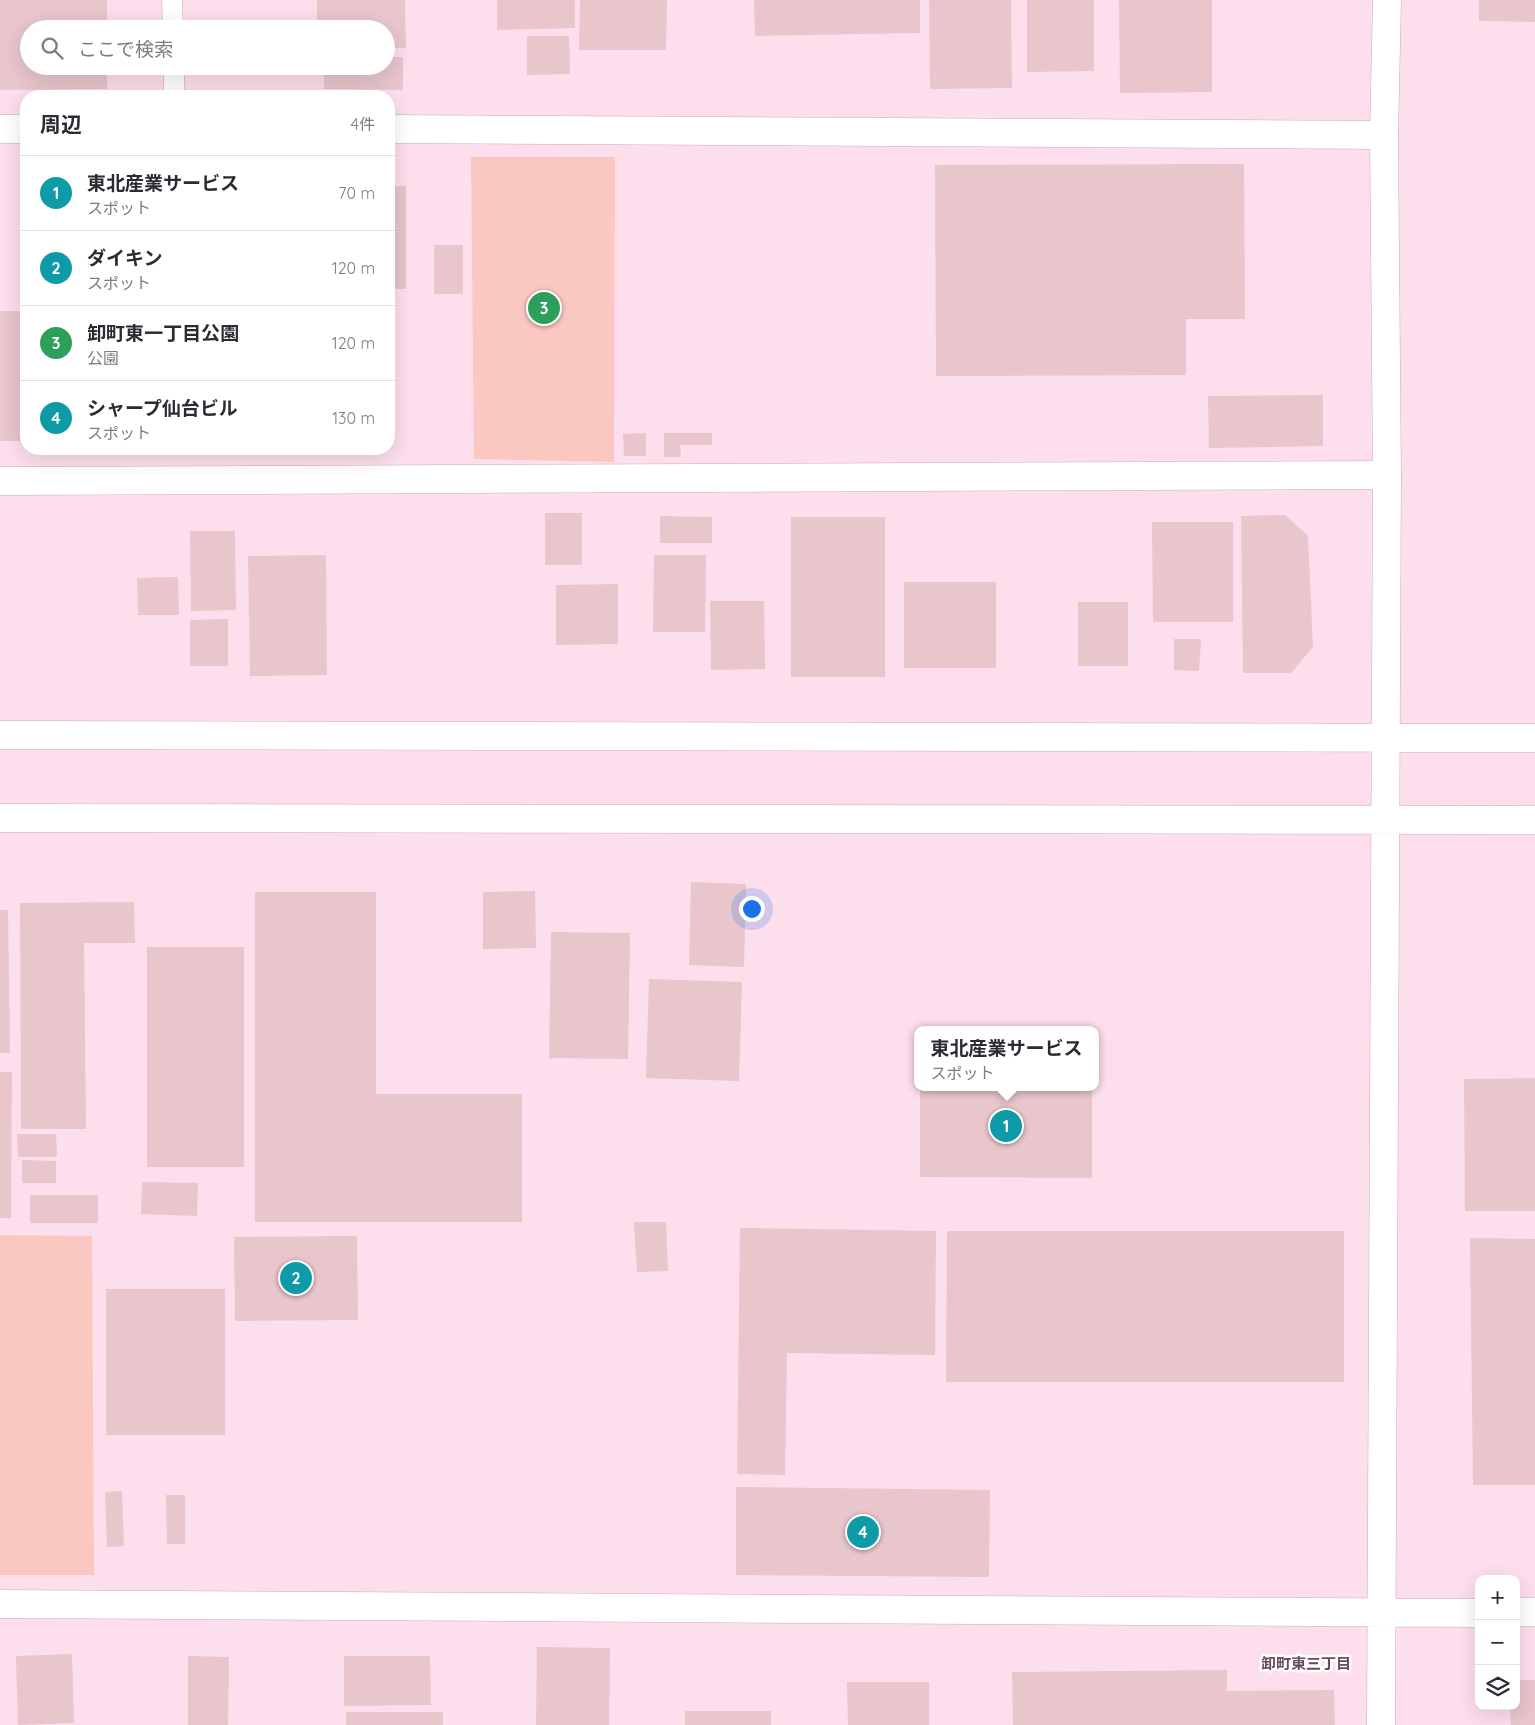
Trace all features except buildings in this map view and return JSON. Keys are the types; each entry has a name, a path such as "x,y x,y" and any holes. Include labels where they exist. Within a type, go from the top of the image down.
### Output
{"street":[{"path":"1382,1725 1387,475 1384,135 1387,0"},
{"path":"0,129 20,128"},
{"path":"395,129 1384,135"},
{"path":"0,481 1387,475"},
{"path":"0,735 1535,738"},
{"path":"0,818 1535,820"},
{"path":"0,1604 1475,1612"},
{"path":"1520,1612 1535,1612"}],"lane":[{"path":"172,0 173,20"},
{"path":"174,75 174,90"}],"shaded area":[{"path":"471,157 615,157 614,462 474,459"},
{"path":"0,1235 92,1236 94,1575 0,1575"}],"place":[{"name":"卸町東一丁目公園","path":"544,308"},
{"name":"東北産業サービス","path":"1006,1126"},
{"name":"ダイキン","path":"296,1278"},
{"name":"シャープ仙台ビル","path":"863,1532"}],"district":[{"name":"卸町東三丁目","path":"1306,1663"}]}
